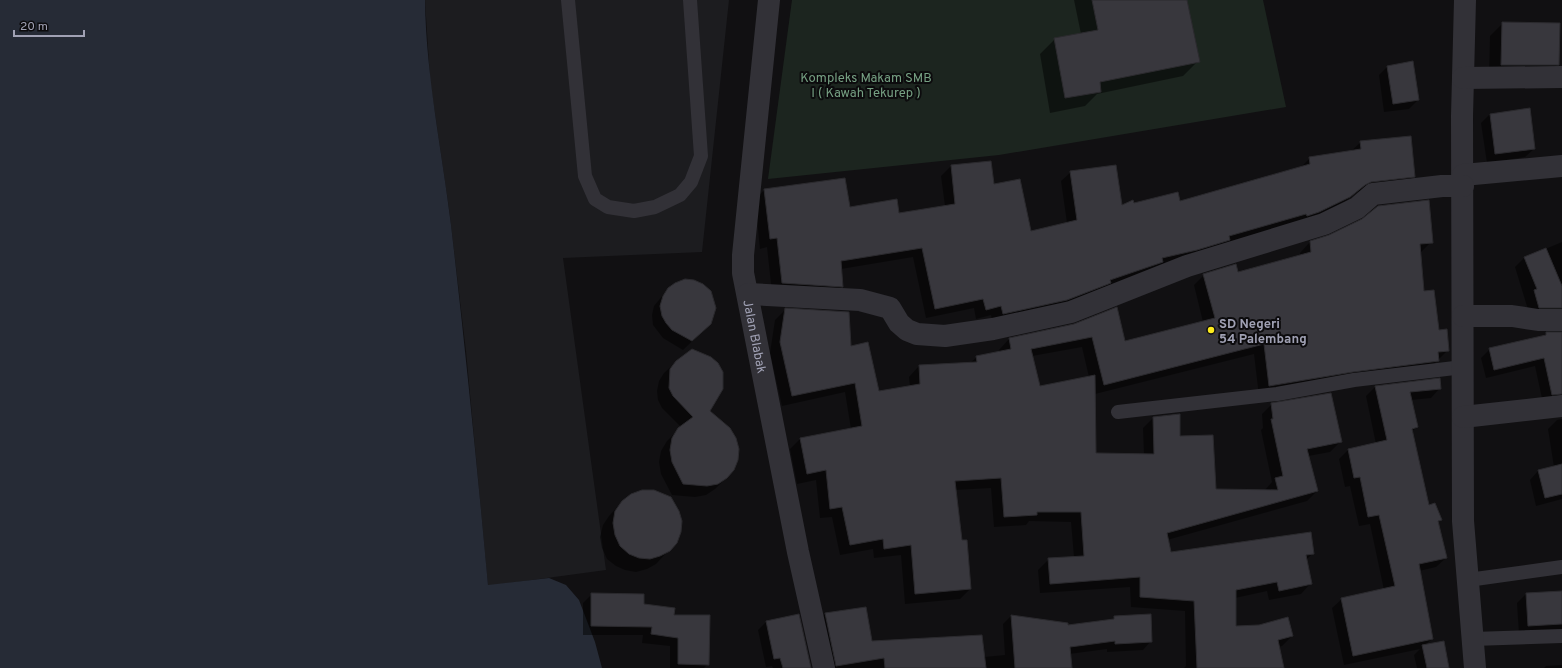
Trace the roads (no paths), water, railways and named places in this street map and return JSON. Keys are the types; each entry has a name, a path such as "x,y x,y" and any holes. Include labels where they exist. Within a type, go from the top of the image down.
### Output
{"street":[{"name":"Jalan Blabak","path":"769,0 743,255 743,272 798,552 824,668"},
{"path":"1465,0 1462,116 1463,521 1475,668"},
{"path":"1463,78 1562,77"},
{"path":"748,294 860,300 890,308 899,323 907,330 929,336 945,336 994,329 1071,312 1187,266 1324,224 1357,208 1373,194 1442,186 1463,180 1562,166"},
{"path":"1463,316 1512,316 1538,320 1562,320"},
{"path":"1463,417 1562,406"}],"lane":[{"path":"568,0 586,176 595,199 608,207 634,211 655,207 680,195 691,182 701,156 690,0"},
{"path":"1118,412 1277,394 1354,380 1463,367"},
{"path":"1468,575 1562,567"},
{"path":"1473,639 1562,636"}],"place":[{"name":"SD Negeri 54 Palembang","path":"1211,330"}],"park label":[{"name":"Kompleks Makam SMB I ( Kawah Tekurep )","path":"866,84"}]}
